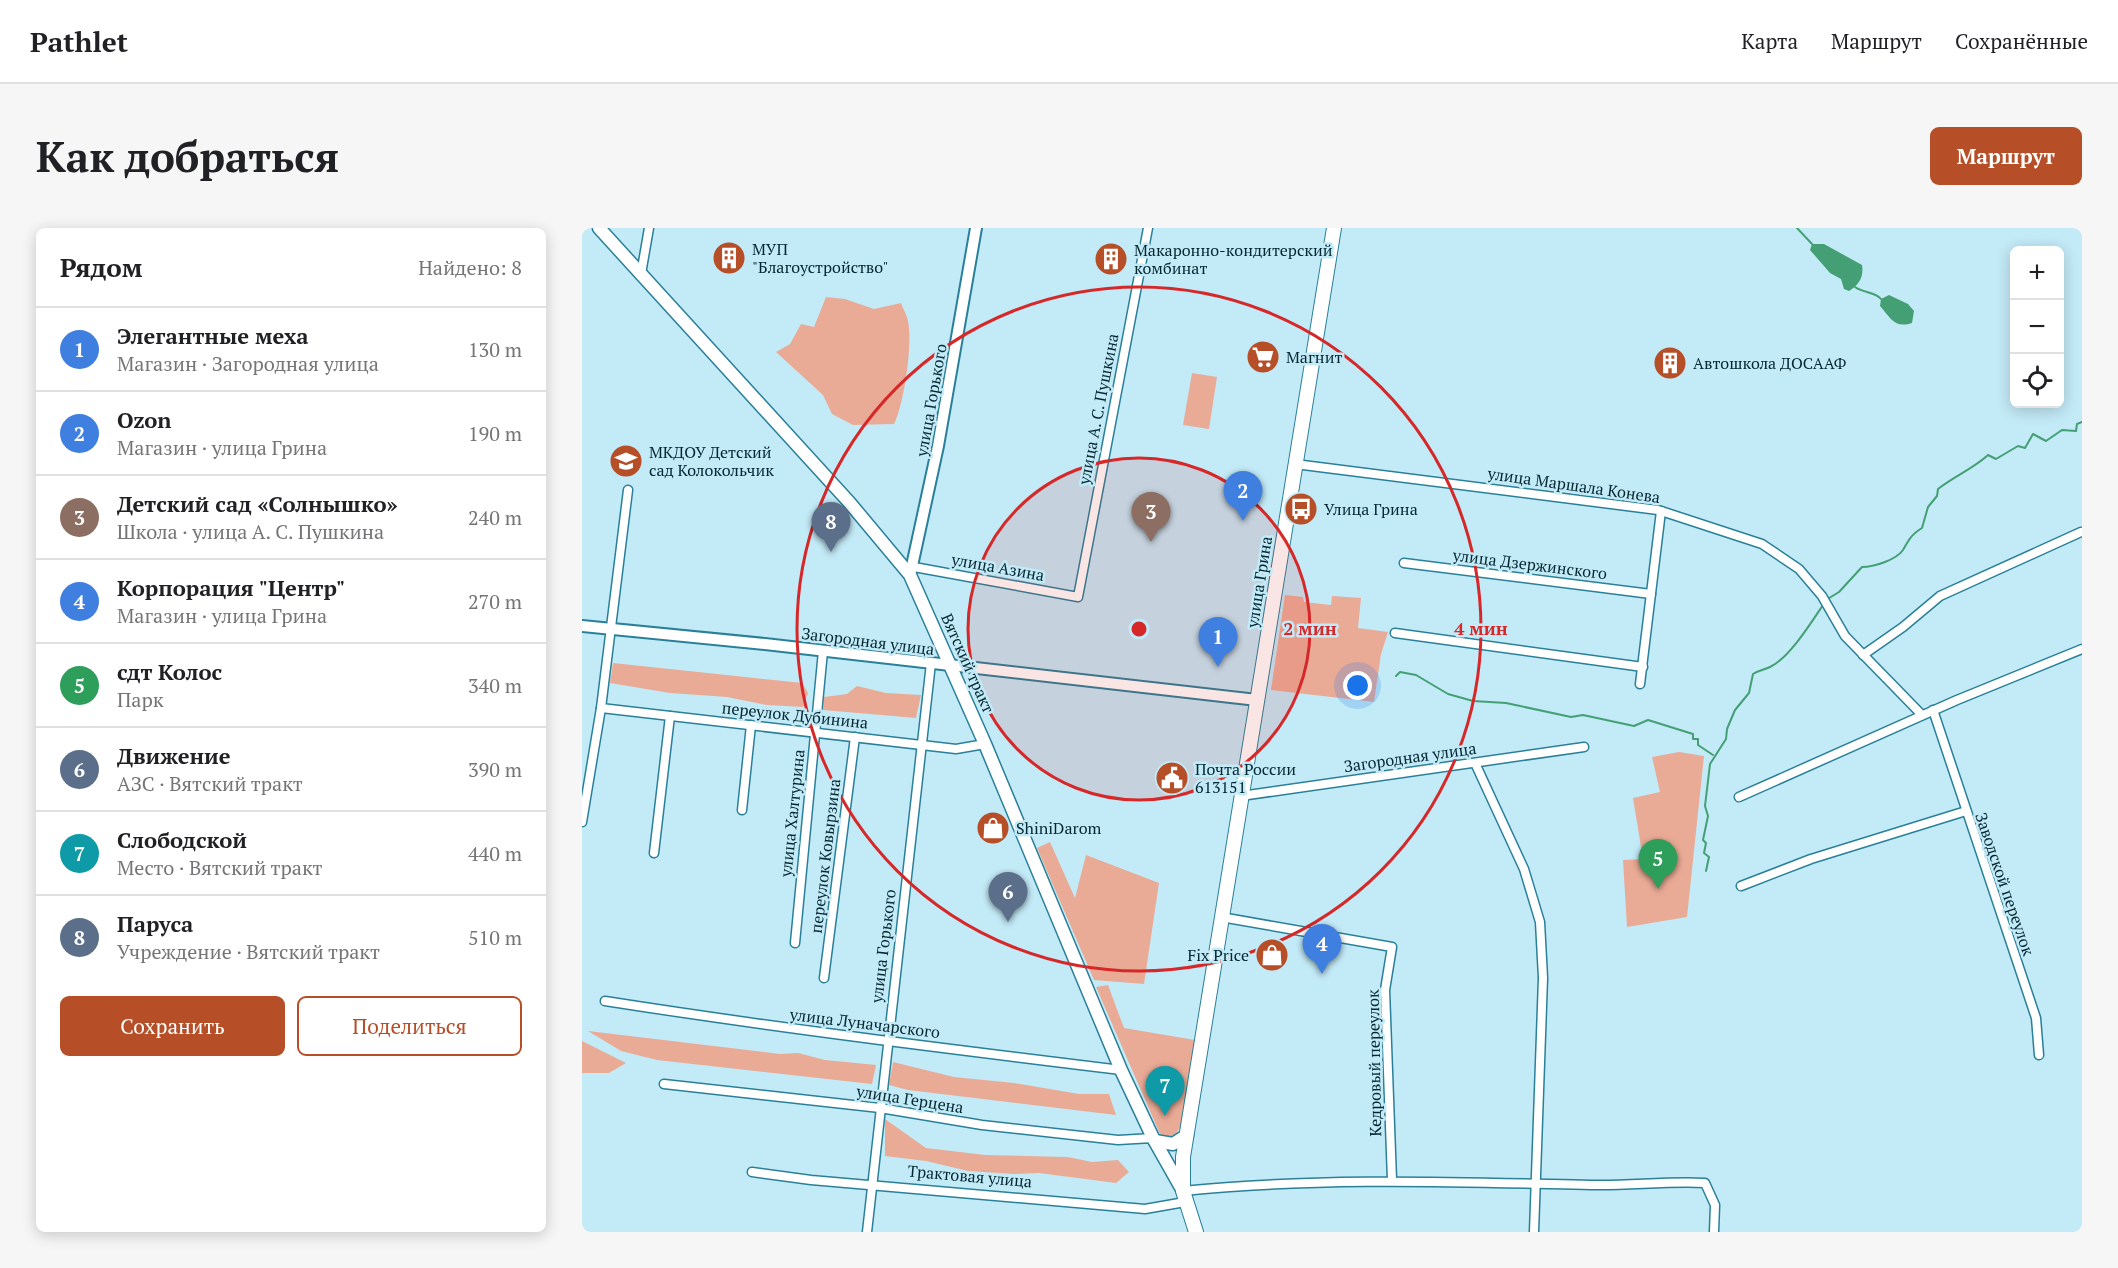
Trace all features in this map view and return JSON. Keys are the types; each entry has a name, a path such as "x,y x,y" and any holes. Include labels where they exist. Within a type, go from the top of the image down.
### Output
{"highway":[{"name":"улица Грина","path":"1184,1196 1187,1135 1334,228"},
{"path":"1184,1196 1196,1232"}],"main road":[{"name":"Вятский тракт","path":"599,228 912,571 1121,1070 1184,1196"},
{"path":"1154,1139 1173,1144 1187,1135"}],"street":[{"path":"641,274 649,228"},
{"name":"улица Горького","path":"912,571 939,446 976,228"},
{"name":"улица А. С. Пушкина","path":"1078,597 1148,228"},
{"name":"улица Маршала Конева","path":"1295,464 1661,511 1762,544 1799,569 1825,601 1845,636 1922,715"},
{"path":"582,822 601,708 609,628 628,490"},
{"path":"1640,684 1661,511"},
{"path":"1863,655 1903,627 1940,596 2081,532"},
{"name":"улица Дзержинского","path":"1404,563 1652,594"},
{"name":"улица Азина","path":"912,571 1078,597"},
{"name":"Загородная улица","path":"582,626 1257,700"},
{"path":"1395,633 1642,667"},
{"path":"1739,797 1933,710 2082,649"},
{"name":"улица Халтурина","path":"795,943 823,651"},
{"name":"улица Горького","path":"867,1232 931,663"},
{"name":"переулок Дубинина","path":"601,708 921,746 956,749 985,744"},
{"path":"1933,710 1966,811"},
{"path":"654,853 670,716"},
{"path":"742,810 751,725"},
{"name":"переулок Ковырзина","path":"824,978 855,737"},
{"name":"Загородная улица","path":"1241,796 1584,747"},
{"path":"1475,763 1524,869 1540,921 1543,978 1534,1232"},
{"name":"Заводской переулок","path":"1741,886 1811,859 1966,811 2036,1018 2039,1054"},
{"name":"Кедровый переулок","path":"1221,917 1392,947 1386,990 1392,1179"},
{"name":"улица Луначарского","path":"605,1001 764,1026 887,1039 1121,1070"},
{"name":"улица Герцена","path":"664,1084 880,1108 982,1125 1118,1140 1154,1139"},
{"name":"Трактовая улица","path":"752,1172 1145,1209 1184,1196"},
{"path":"1184,1196 1253,1184 1392,1179 1616,1186 1675,1182 1705,1184 1707,1194 1715,1205 1714,1232"}],"shaded area":[{"path":"1812,244 1824,244 1862,265 1860,280 1849,291 1844,289 1841,279 1830,273 1810,250"},
{"path":"1889,295 1908,304 1914,311 1912,323 1897,323 1880,306 1881,299"},
{"path":"826,297 845,299 874,309 901,303 908,321 909,344 904,389 894,424 853,425 832,414 823,395 776,352 790,344 801,324 814,327"},
{"path":"1192,373 1217,377 1209,429 1183,425"},
{"path":"1285,595 1303,597 1304,602 1331,605 1332,596 1361,598 1358,628 1388,632 1381,654 1374,702 1271,690"},
{"path":"613,663 802,683 808,693 803,707 767,705 727,697 670,693 610,683"},
{"path":"857,686 886,693 921,695 916,718 823,710 824,697 847,694"},
{"path":"1679,752 1704,756 1687,917 1627,927 1623,860 1643,859 1633,798 1660,792 1652,757"},
{"path":"1050,842 1075,898 1086,855 1159,883 1144,984 1094,980 1037,848"},
{"path":"1108,985 1124,1028 1195,1040 1181,1126 1175,1135 1168,1137 1160,1134 1096,987"},
{"path":"588,1031 780,1054 798,1053 825,1060 876,1065 872,1084 657,1060 621,1051"},
{"path":"582,1041 626,1063 609,1073 582,1073"},
{"path":"893,1062 954,1077 1014,1083 1079,1094 1109,1094 1116,1115 908,1090 889,1085"},
{"path":"885,1119 926,1148 985,1155 1068,1157 1092,1162 1118,1160 1129,1172 1116,1183 1039,1173 968,1171 926,1161 885,1156"}],"waterway":[{"path":"1797,228 1812,244"},
{"path":"1855,287 1881,299"},
{"path":"1826,600 1839,592 1862,567 1884,562 1900,554 1915,533 1922,528 1928,507 1937,496 1938,489 1944,484 1988,455 1996,459 2018,446 2025,448 2033,434 2046,441 2062,430 2076,431 2077,424 2082,422"},
{"path":"1706,871 1709,857 1704,853 1706,843 1703,840 1708,816 1705,806 1710,764 1726,739 1727,729 1735,710 1749,693 1753,674 1770,667 1785,656 1823,605"},
{"path":"1396,676 1400,672 1416,675 1448,694 1473,701 1506,703 1571,717 1583,715 1634,726 1648,720 1693,734 1693,739 1698,739 1698,745 1713,755"}],"place":[{"name":"МУП \"Благоустройство\"","path":"729,258"},
{"name":"Макаронно-кондитерский комбинат","path":"1111,259"},
{"name":"Магнит","path":"1263,357"},
{"name":"Автошкола ДОСААФ","path":"1670,363"},
{"name":"МКДОУ Детский сад Колокольчик","path":"626,461"},
{"name":"Улица Грина","path":"1301,509"},
{"name":"Ozon","path":"1243,521"},
{"name":"Детский сад «Солнышко»","path":"1151,542"},
{"name":"Паруса","path":"831,552"},
{"name":"Элегантные меха","path":"1218,667"},
{"name":"Почта России 613151","path":"1172,778"},
{"name":"ShiniDarom","path":"993,828"},
{"name":"сдт Колос","path":"1658,889"},
{"name":"Движение","path":"1008,922"},
{"name":"Fix Price","path":"1272,955"},
{"name":"Корпорация \"Центр\"","path":"1322,974"},
{"name":"Слободской","path":"1165,1116"}]}
